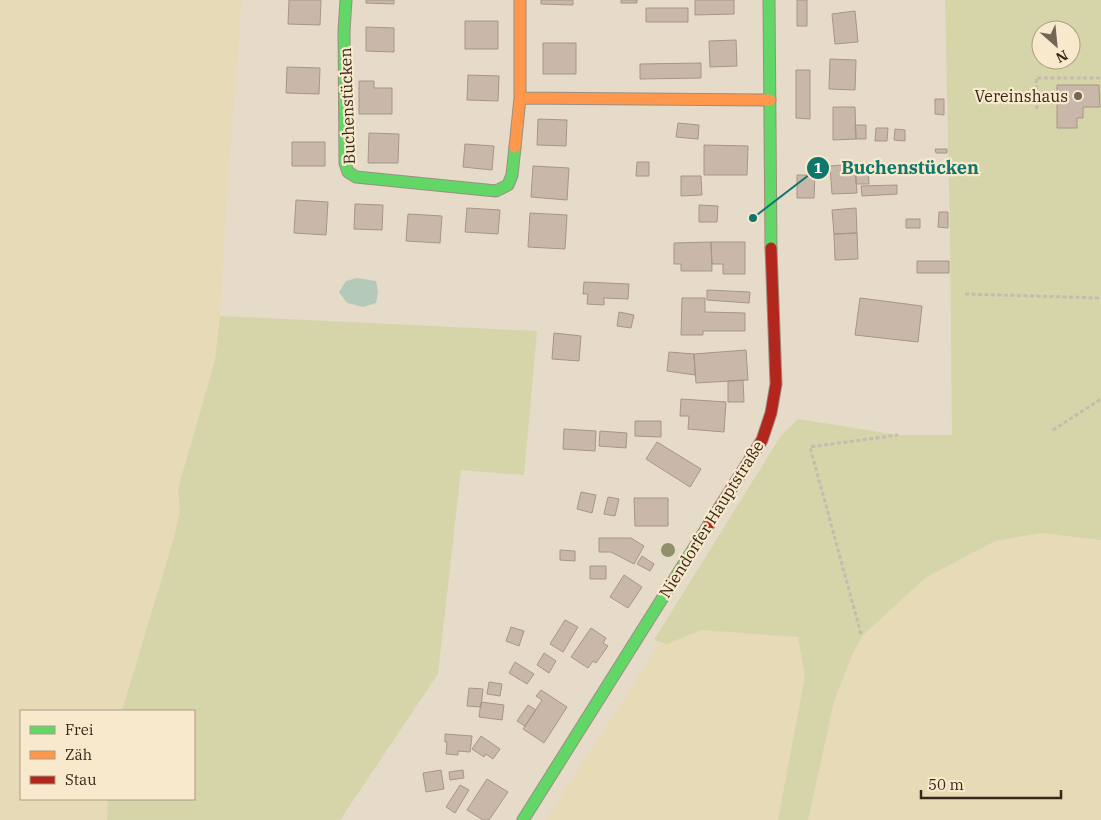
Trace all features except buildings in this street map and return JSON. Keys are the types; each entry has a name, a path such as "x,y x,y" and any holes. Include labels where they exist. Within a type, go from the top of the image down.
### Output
{"main road":[{"name":"Buchenstücken","path":"346,0 344,31 345,163 348,172 356,176 496,191 508,185 512,175 520,98 520,0"},
{"name":"Niendorfer Hauptstraße","path":"523,820 762,440 771,413 776,384 772,250 769,0"},
{"path":"520,98 770,100"}],"path":[{"path":"1037,109 1036,78 1101,78"},
{"path":"965,294 1101,298"},
{"path":"1053,430 1101,399"},
{"path":"861,634 810,447 898,435"}],"shaded area":[{"path":"0,0 242,0 228,172 220,316 215,360 178,489 180,510 174,538 122,710 20,710 20,800 108,800 107,820 0,820"},
{"path":"945,0 1101,0 1101,540 1041,533 995,541 925,578 862,636 852,655 834,701 808,820 778,820 805,676 798,637 701,630 667,644 654,640 780,437 798,419 898,435 952,435"},
{"path":"357,278 376,281 378,292 376,303 363,307 347,303 339,292 346,281"},
{"path":"220,316 537,331 524,475 461,470 438,674 340,820 107,820 108,800 195,800 195,710 122,710 174,538 180,510 178,489 215,360"},
{"path":"1041,533 1101,540 1101,820 808,820 834,701 852,655 862,636 925,578 995,541"},
{"path":"701,630 798,637 805,676 778,820 546,820 660,643 667,644"}],"traffic: fast":[{"path":"346,0 344,31 345,163 348,172 356,177 496,191 508,185 512,175 515,147"},
{"path":"769,0 771,248"},
{"path":"523,820 709,524"}],"traffic: slow":[{"path":"515,147 520,98 520,0"},
{"path":"520,98 770,100"}],"traffic: jam":[{"path":"709,524 762,440 771,413 776,384 771,248"}],"place":[{"name":"Vereinshaus","path":"1078,96"},
{"name":"Buchenstücken","path":"753,218"}]}
